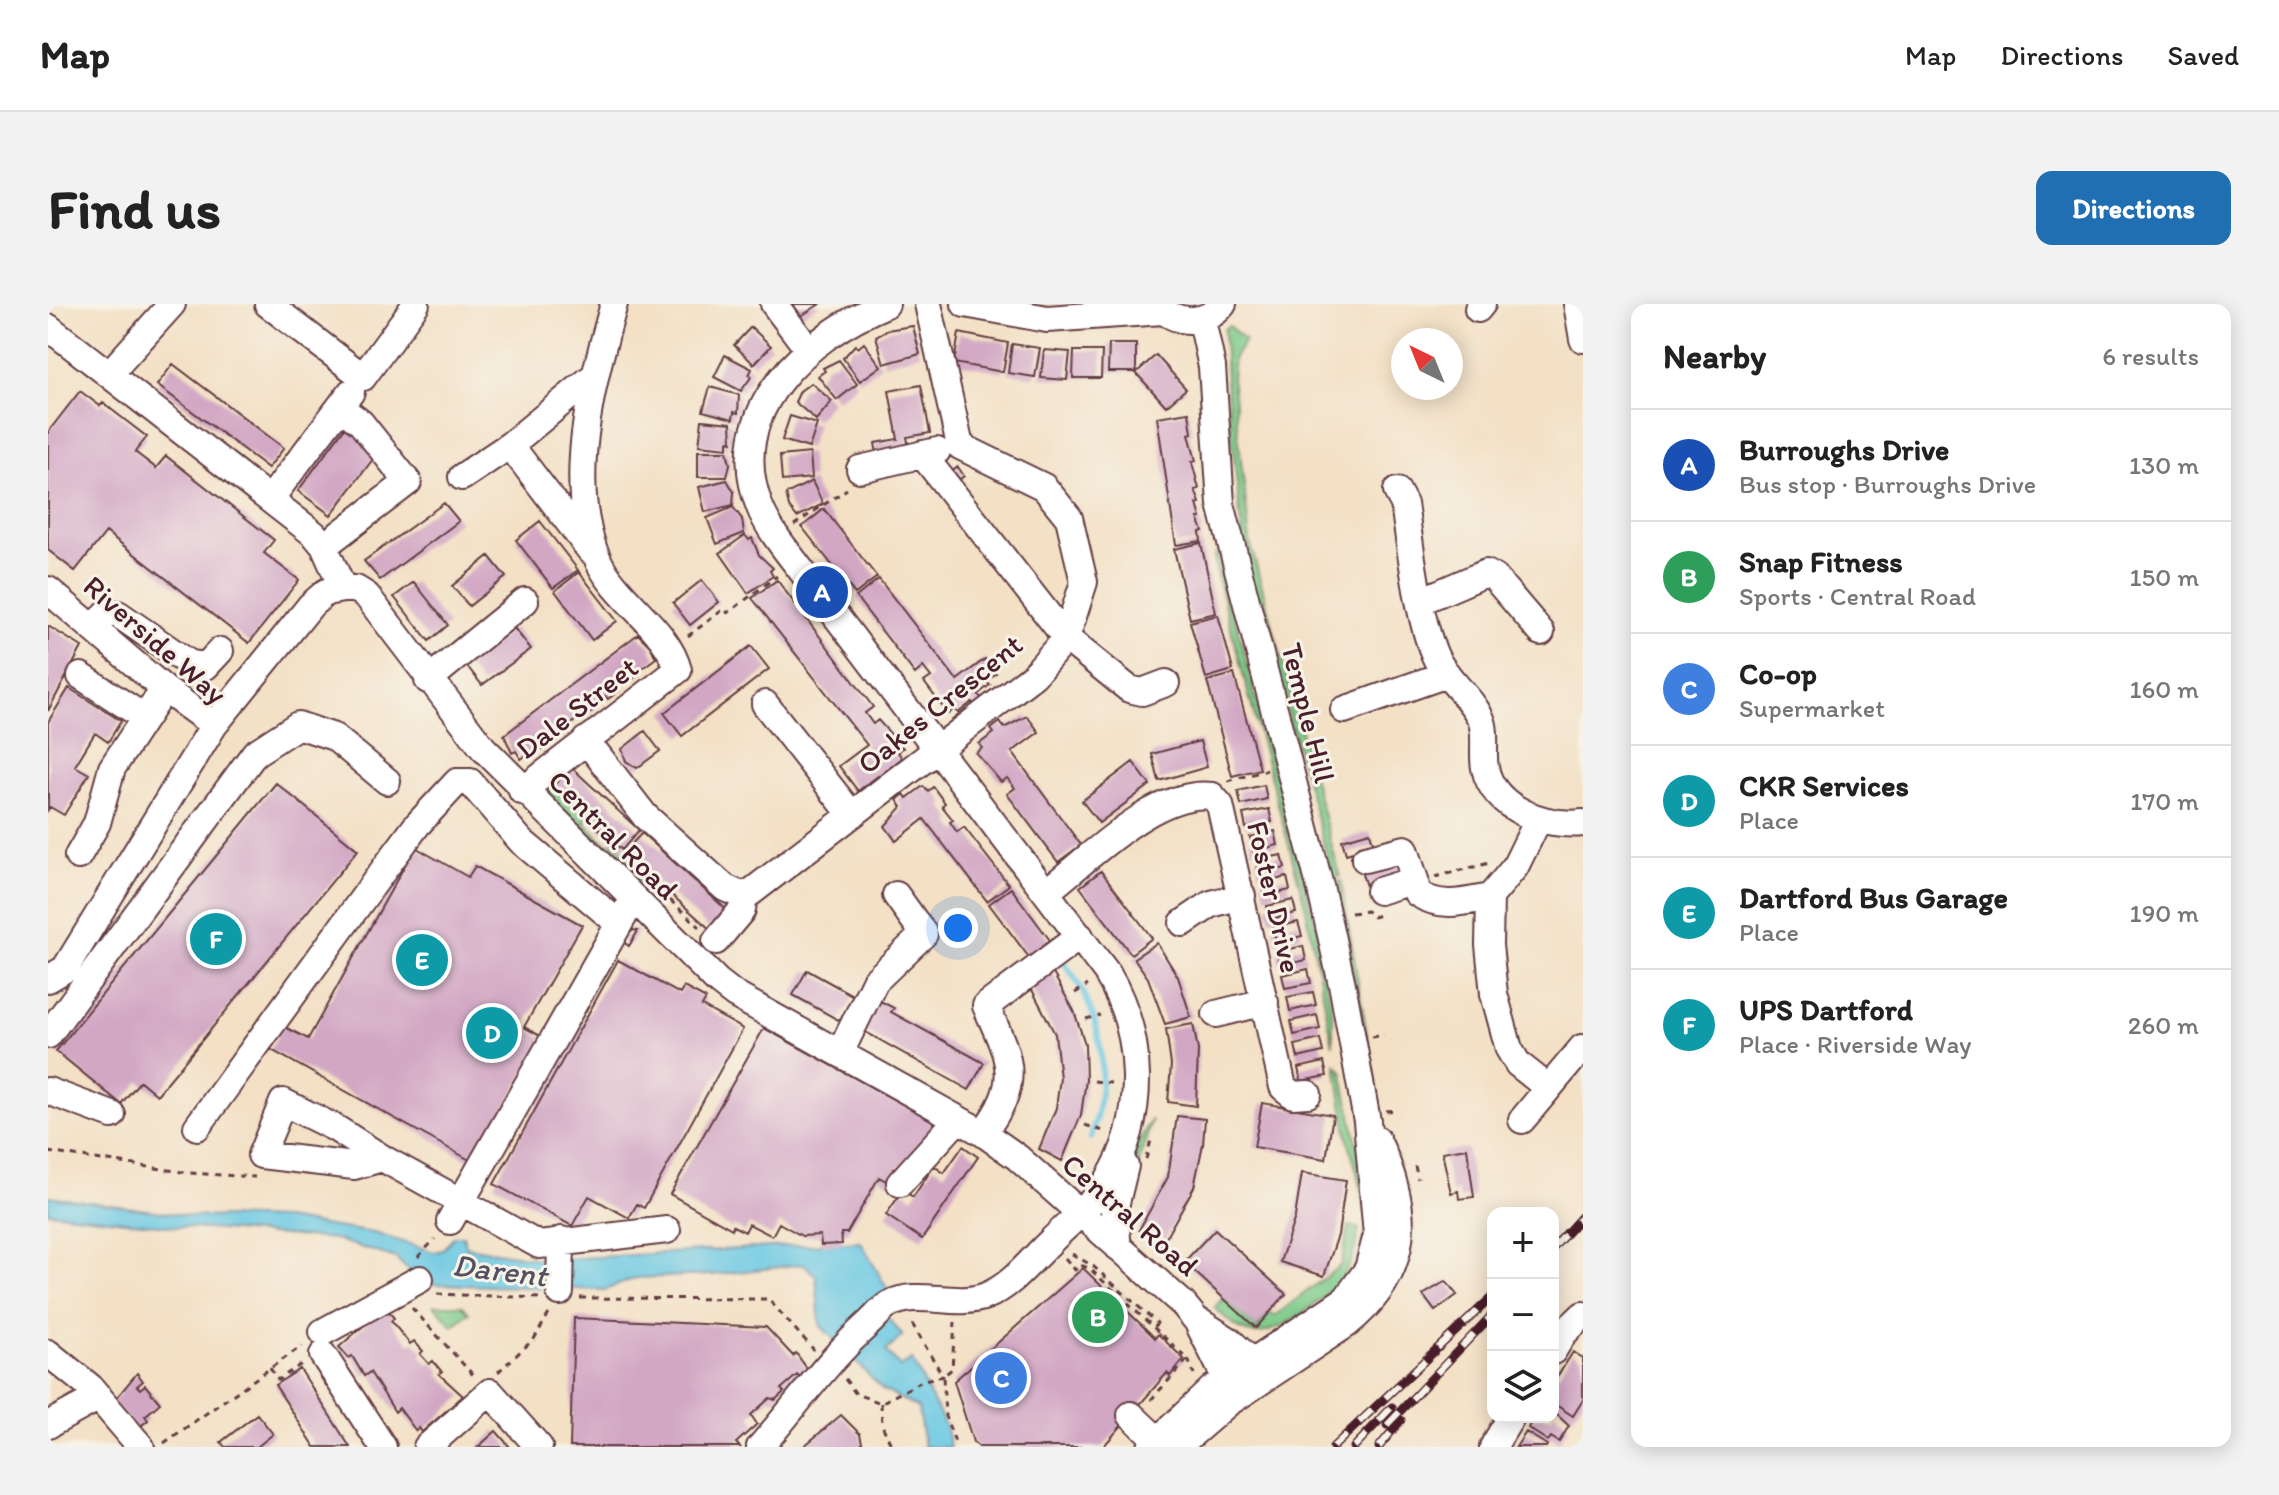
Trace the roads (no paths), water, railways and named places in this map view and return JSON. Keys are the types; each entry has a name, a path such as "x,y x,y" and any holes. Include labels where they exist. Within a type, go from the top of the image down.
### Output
{"street":[{"path":"109,374 172,304"},
{"path":"268,304 363,377"},
{"path":"271,498 416,304"},
{"name":"Dale Street","path":"600,563 584,506 585,442 595,375 614,304"},
{"path":"774,304 808,349"},
{"path":"886,304 859,315 808,349 787,369 768,397 755,427 751,454 758,502 776,537 1080,936 1123,1000 1134,1041 1137,1081 1124,1178 1114,1211 1118,1247"},
{"path":"854,479 922,454 960,446 928,304"},
{"path":"965,304 1047,319 1109,308 1160,307 1185,321 1202,320 1223,304"},
{"path":"1580,310 1583,339"},
{"name":"Temple Hill","path":"1170,1445 1252,1374 1364,1310 1394,1264 1399,1247 1401,1209 1388,1163 1367,1121 1321,890 1221,504 1212,367 1202,320"},
{"name":"Central Road","path":"49,328 271,498 324,546 355,592 522,791 735,995 983,1133 1078,1211 1183,1304 1197,1321 1226,1379"},
{"path":"462,477 510,445 595,375"},
{"path":"324,546 408,482 361,423 340,407"},
{"name":"Dale Street","path":"510,445 669,651 678,670 522,791"},
{"name":"Oakes Crescent","path":"744,894 757,888 939,751 1034,675 1066,638 1084,582 1069,518 1044,487 960,446"},
{"path":"922,454 1066,638 1129,689 1142,692 1166,683"},
{"path":"1397,491 1404,504 1421,601 1436,658 1482,721 1485,771 1504,799 1538,820 1564,825 1583,823"},
{"path":"1421,601 1486,573 1495,578 1541,632"},
{"name":"Riverside Way","path":"48,590 164,689 214,725 65,969 48,979"},
{"path":"214,725 311,605 326,592 355,592"},
{"path":"428,680 525,601"},
{"path":"94,629 106,614 118,614 190,664 206,666 220,651"},
{"path":"1344,710 1447,674"},
{"path":"81,676 145,718"},
{"path":"78,856 97,823 112,768 164,689"},
{"path":"765,704 852,815"},
{"path":"48,1035 255,753 298,725 334,737 387,781"},
{"path":"586,740 645,816 725,888 744,894 742,910 716,941"},
{"path":"197,1127 417,825 457,782 470,782 521,841 617,922"},
{"name":"Foster Drive","path":"1046,892 1151,809 1201,795 1212,796 1220,805 1283,1087 1293,1095 1308,1094"},
{"path":"1365,859 1405,849 1417,893 1431,903 1460,903 1490,897 1515,867 1538,820"},
{"path":"550,866 574,843"},
{"path":"1371,902 1415,880"},
{"path":"840,1053 875,981 924,934 896,895"},
{"path":"1183,923 1211,904 1242,896"},
{"path":"1490,897 1490,969 1509,1049 1518,1064 1547,1087"},
{"path":"456,1211 617,922 634,901"},
{"path":"983,1133 1000,1109 1008,1079 1006,1047 986,1006 1080,936"},
{"path":"1216,1014 1265,1002"},
{"path":"1522,1120 1582,1048"},
{"path":"48,1091 112,1115"},
{"path":"900,1183 958,1119"},
{"path":"760,1447 836,1353 895,1303 915,1299 957,1302 986,1296 1008,1283 1107,1182 1128,1134"},
{"path":"382,1158 456,1211 539,1245 560,1249 667,1230"},
{"path":"560,1249 560,1296"},
{"path":"383,1447 318,1349 417,1291"},
{"path":"1559,1341 1583,1315"},
{"name":"Central Road","path":"1197,1321 1230,1341 1252,1374"},
{"path":"48,1353 99,1397 141,1447"},
{"path":"1131,1415 1152,1435 1170,1445 1226,1379 1252,1374"},
{"path":"427,1447 491,1384 539,1447"},
{"path":"48,1425 99,1397"},
{"path":"1493,1447 1507,1423"}],"water":[{"name":"Darent","path":"48,1196 190,1216 284,1219 374,1233 434,1252 442,1250 454,1236 463,1236 467,1247 544,1260 861,1242 890,1294 877,1305 903,1336 886,1351 900,1367 912,1360 945,1425 950,1447 924,1447 918,1408 883,1390 820,1325 816,1276 804,1264 712,1275 636,1278 605,1290 432,1284 414,1277 396,1258 334,1239 168,1226 48,1212"}],"waterway":[{"path":"1062,960 1087,1001 1100,1045 1101,1090 1091,1138"}],"railway":[{"path":"1559,1241 1583,1215"},
{"path":"1333,1447 1487,1302"},
{"path":"1387,1425 1487,1320"},
{"path":"1354,1447 1392,1407"},
{"path":"1379,1447 1401,1420"}],"place":[{"name":"Burroughs Drive","path":"822,592"},
{"name":"UPS Dartford","path":"216,939"},
{"name":"Dartford Bus Garage","path":"422,960"},
{"name":"CKR Services","path":"492,1033"},
{"name":"Snap Fitness","path":"1098,1317"},
{"name":"Co-op","path":"1001,1378"}]}
